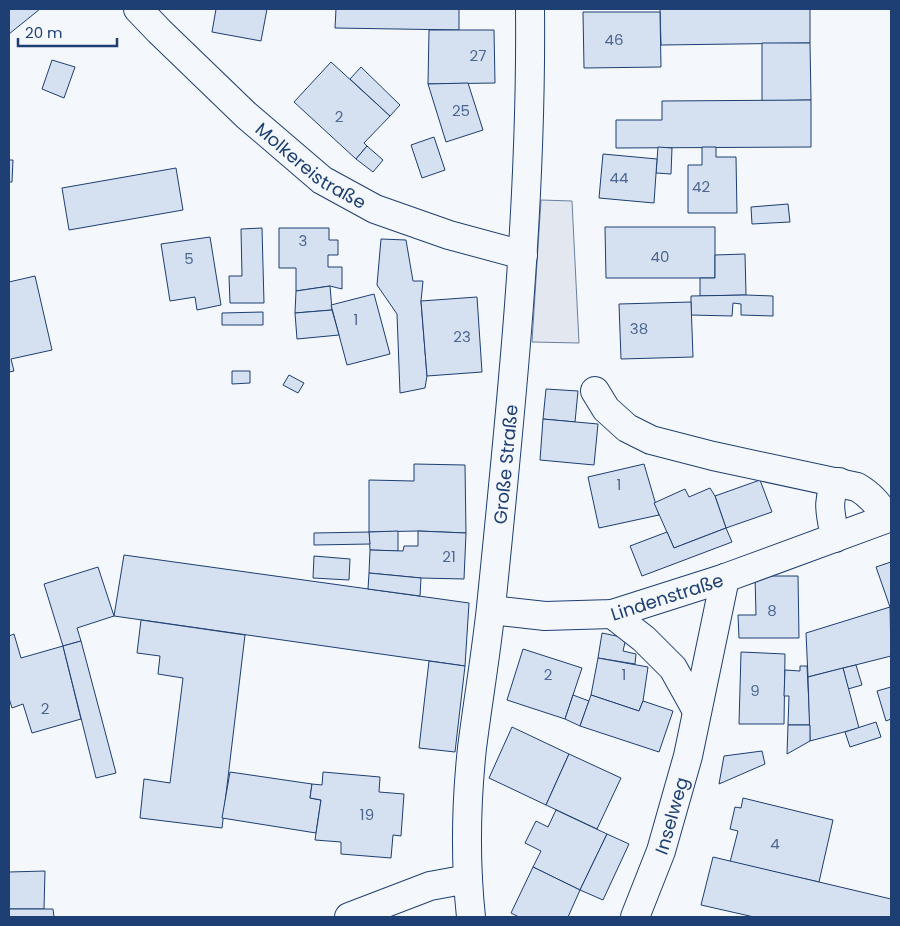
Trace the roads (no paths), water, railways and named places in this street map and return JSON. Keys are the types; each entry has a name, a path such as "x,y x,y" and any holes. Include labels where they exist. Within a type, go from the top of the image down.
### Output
{"street":[{"name":"Molkereistraße","path":"138,9 246,115 322,180 375,209 449,235 523,255"},
{"name":"Große Straße","path":"471,917 468,878 468,796 471,759 491,610 523,255 531,56 530,9"},
{"name":"Lindenstraße","path":"491,610 544,616 612,614 725,578 889,518 879,504 857,487 712,456 651,440 627,428 606,410 595,391"},
{"path":"836,538 829,506 832,489 839,482"},
{"name":"Inselweg","path":"637,917 661,851 688,756 725,578"},
{"path":"612,614 644,639 673,668 697,710"},
{"path":"349,917 430,886 468,878"}]}
